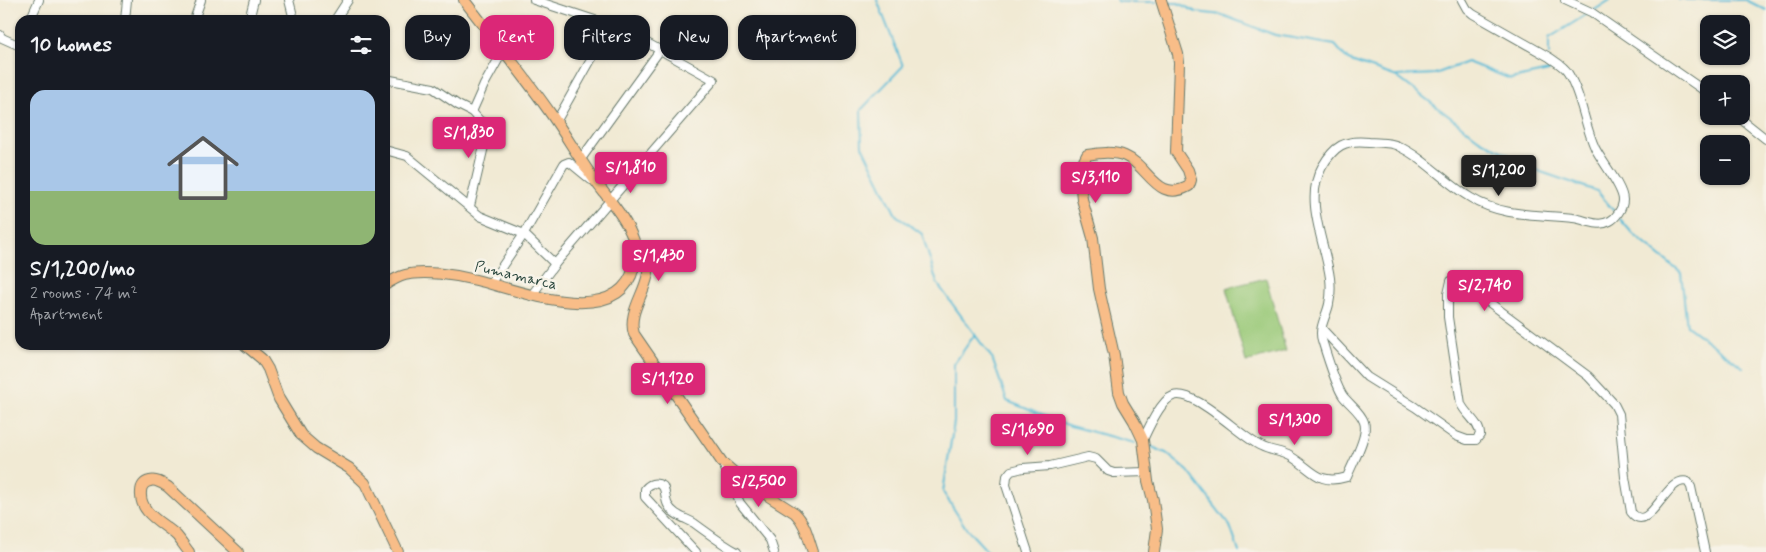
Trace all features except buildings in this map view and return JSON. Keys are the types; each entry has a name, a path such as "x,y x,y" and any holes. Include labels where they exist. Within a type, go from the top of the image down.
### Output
{"main road":[{"name":"Pumamarca","path":"464,0 480,21"},
{"path":"1154,552 1157,529 1143,440 1134,421 1122,403 1119,392 1114,355 1099,289 1093,238 1082,199 1080,178 1083,163 1087,156 1108,153 1127,157 1158,186 1165,189 1173,191 1182,190 1190,186 1191,180 1188,170 1176,152 1179,63 1178,54 1161,0"},
{"name":"Pumamarca","path":"390,282 407,274 438,274 490,284 531,296 561,301 600,301 607,299 622,289 632,276 636,252 635,242 626,223 609,203 556,122 510,60"},
{"path":"636,252 644,254 647,259 648,275 642,293 637,300 633,316 631,326 634,334 722,462 732,471 801,518 813,552"},
{"path":"251,350 265,364 279,399 301,435 316,448 349,468 365,483 398,552"},
{"path":"189,552 177,536 154,518 146,508 141,496 142,488 146,482 155,481 168,487 238,552"}],"street":[{"path":"32,15 38,0"},
{"path":"126,15 127,0"},
{"path":"196,15 201,0"},
{"path":"250,15 254,0"},
{"path":"289,0 293,15"},
{"path":"534,0 578,15"},
{"path":"1143,440 1163,405 1172,396 1183,395 1196,400 1211,410 1252,442 1287,454 1323,479 1335,481 1347,477 1365,433 1364,422 1342,394 1321,337 1331,293 1330,276 1317,225 1315,192 1317,177 1321,168 1341,144 1359,141 1398,146 1427,164 1471,198 1508,213 1576,218 1600,224 1610,221 1619,213 1623,201 1620,190 1595,148 1579,97 1569,73 1549,57 1473,14 1462,0"},
{"path":"1565,0 1591,12 1700,88"},
{"path":"338,15 344,2"},
{"path":"0,35 2,38 15,43"},
{"path":"581,159 660,50 650,45"},
{"path":"472,112 498,60"},
{"path":"556,122 591,60"},
{"path":"531,296 555,264 714,80 678,60"},
{"path":"390,80 432,88 472,112 480,121 486,124 488,129 470,206"},
{"path":"1748,125 1766,139"},
{"path":"390,151 407,156 480,216 524,234 555,264"},
{"path":"490,284 524,234 567,162 590,179 609,203"},
{"path":"1322,329 1368,377 1456,436 1467,440 1476,440 1480,435 1480,428 1465,413 1461,404 1448,317 1448,294 1451,281 1459,280 1588,376 1614,404 1619,414 1630,512 1634,516 1640,518 1647,516 1678,481 1688,482 1691,487 1705,552"},
{"path":"1028,552 1006,485 1007,476 1011,471 1022,468 1050,466 1088,457 1096,459 1108,471 1114,473 1147,472"},
{"path":"722,462 740,502 770,540 774,552"},
{"path":"696,552 646,497 645,489 648,485 658,483 664,486 666,504 672,512 693,523 718,542 737,552"}],"green space":[{"path":"1266,278 1286,351 1246,362 1226,288"}],"waterway":[{"path":"877,0 903,66 861,110 862,146 896,215 922,234 937,283 992,358 1007,401 1070,426 1135,443"},
{"path":"1117,0 1119,2 1156,2"},
{"path":"1593,11 1610,0"},
{"path":"1678,0 1746,0 1766,10"},
{"path":"1168,3 1178,3 1196,12 1222,15 1275,35 1335,45 1348,60 1397,77 1479,139 1541,172 1597,191 1613,210"},
{"path":"1549,54 1549,38 1589,13"},
{"path":"1397,76 1435,74 1467,62 1511,79 1549,71 1549,69"},
{"path":"1620,219 1633,234 1681,273 1687,326 1744,368"},
{"path":"975,334 954,364 954,422 943,492 966,528 988,552"},
{"path":"1150,446 1166,453 1188,471 1230,526 1239,552"}]}
